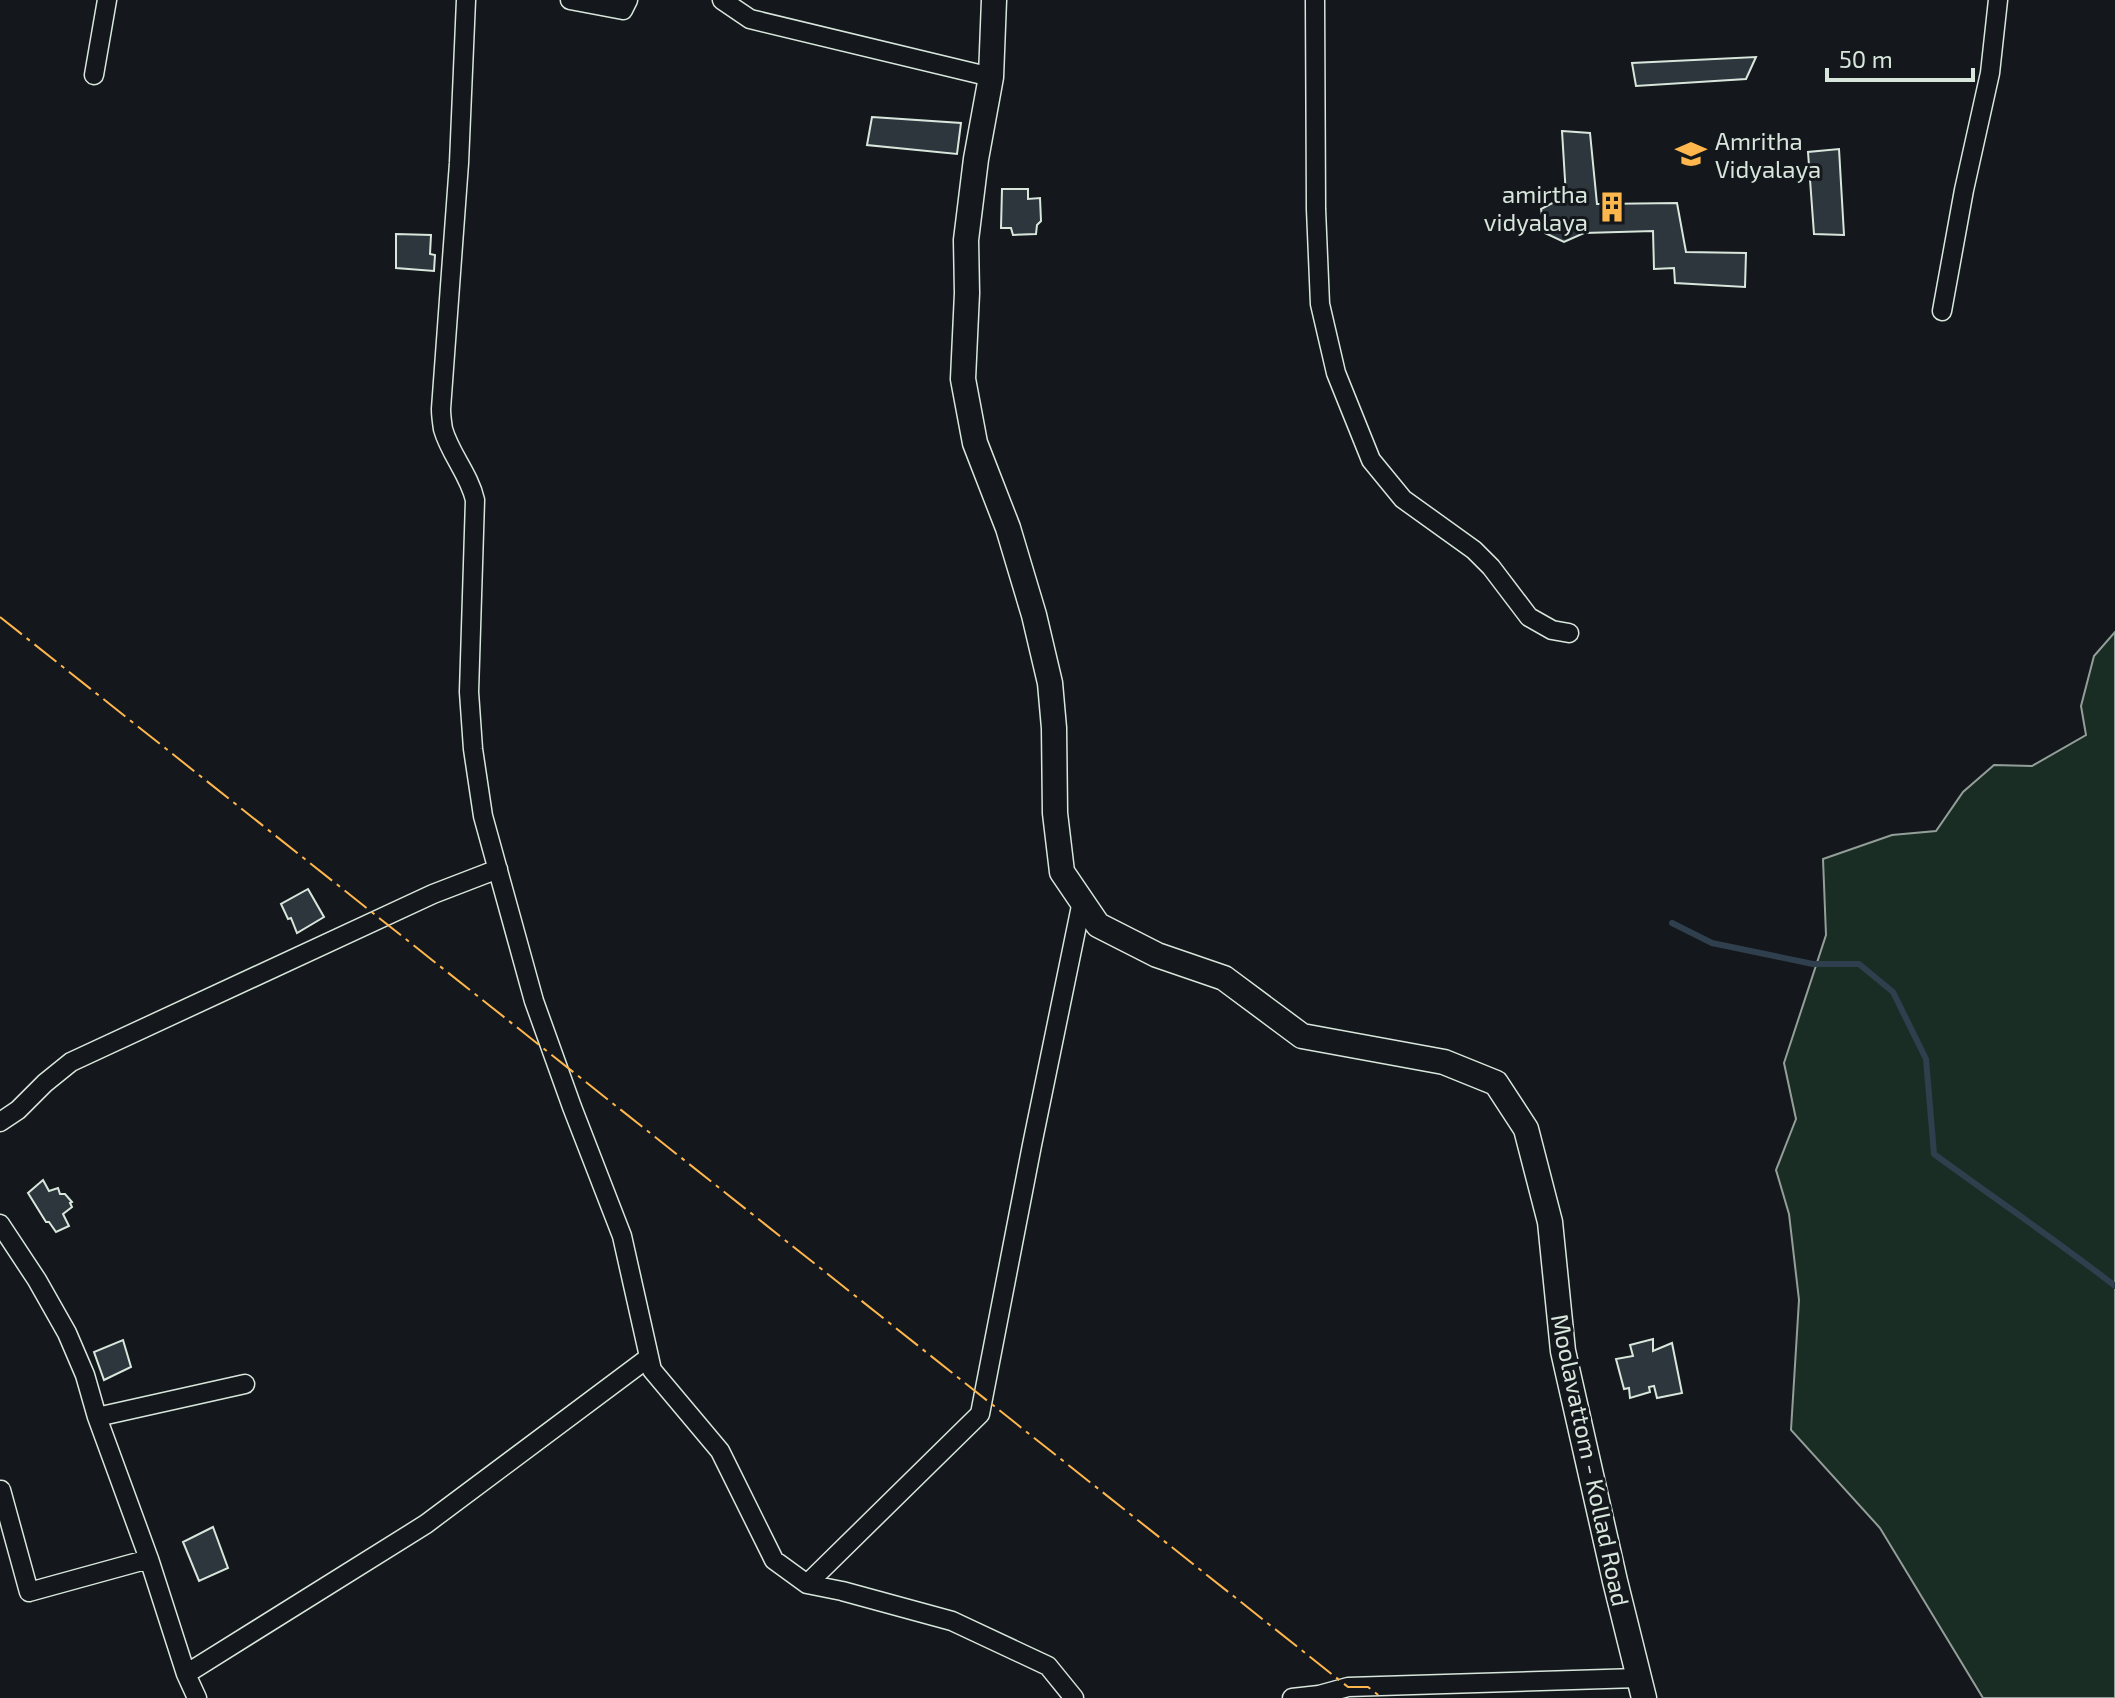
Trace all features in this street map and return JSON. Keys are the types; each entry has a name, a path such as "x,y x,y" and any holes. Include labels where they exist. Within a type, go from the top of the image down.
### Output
{"main road":[{"name":"Moolavattom - Kollad Road","path":"994,0 991,77 966,240 963,379 975,443 1008,528 1050,683 1055,813 1062,872 1098,925 1157,955 1224,978 1302,1036 1444,1062 1496,1083 1526,1129 1550,1222 1563,1351 1641,1688"}],"street":[{"path":"94,75 107,0"},
{"path":"466,0 459,163 441,409 446,437 468,479 475,500 469,692 476,780 534,1001 622,1236 652,1370 720,1451 774,1560 807,1584 952,1621 1048,1666 1074,1698"},
{"path":"570,0 623,10 628,0"},
{"path":"722,0 750,19 991,77"},
{"path":"1315,0 1316,209 1320,304 1336,373 1353,416 1371,460 1403,499 1474,550 1529,617 1552,630 1569,633"},
{"path":"1942,311 1990,73 1998,0"},
{"path":"0,1122 18,1110 71,1062 433,894 498,869"},
{"path":"807,1584 980,1414 1082,901"},
{"path":"0,1224 67,1333 85,1375 186,1674 197,1698"},
{"path":"186,1674 426,1524 648,1358"},
{"path":"97,1417 245,1384"},
{"path":"1,1490 29,1592 149,1559"},
{"path":"1292,1698 1348,1687 1641,1688"}],"green space":[{"path":"2115,632 2115,1698 1983,1698 1880,1528 1791,1430 1799,1300 1789,1214 1776,1170 1796,1119 1784,1063 1826,935 1823,859 1892,835 1936,831 1963,792 1994,765 2032,766 2086,735 2081,706 2094,656"}],"building":[{"path":"1756,57 1746,79 1636,86 1632,63"},
{"path":"872,117 961,123 957,154 867,145"},
{"name":"amirtha vidyalaya","path":"1562,131 1590,133 1597,204 1677,203 1686,252 1746,253 1745,287 1675,283 1674,268 1654,269 1653,231 1584,233 1564,242 1545,233 1541,209 1566,196"},
{"path":"1839,149 1844,235 1814,234 1808,152"},
{"path":"1002,189 1028,189 1028,199 1040,198 1041,221 1036,234 1013,235 1011,228 1001,228"},
{"path":"396,234 431,235 430,254 435,255 434,271 396,268"},
{"path":"308,889 324,917 297,933 281,904"},
{"path":"43,1180 49,1191 58,1188 60,1194 65,1194 72,1202 72,1207 63,1214 69,1226 56,1232 28,1193"},
{"path":"1653,1339 1653,1351 1672,1343 1682,1393 1657,1398 1654,1386 1649,1387 1650,1392 1630,1398 1629,1388 1624,1389 1616,1359 1633,1356 1630,1345"},
{"path":"123,1340 131,1367 104,1380 94,1352"},
{"path":"213,1527 228,1568 199,1581 183,1542"}],"waterway":[{"path":"1672,923 1712,943 1813,964 1859,964 1893,992 1926,1059 1934,1154 2115,1286"}],"power":[{"path":"0,617 1348,1687 1368,1687 1382,1698"}],"place":[{"name":"Amritha Vidyalaya","path":"1691,154"},
{"name":"amirtha vidyalaya","path":"1612,207"}]}
